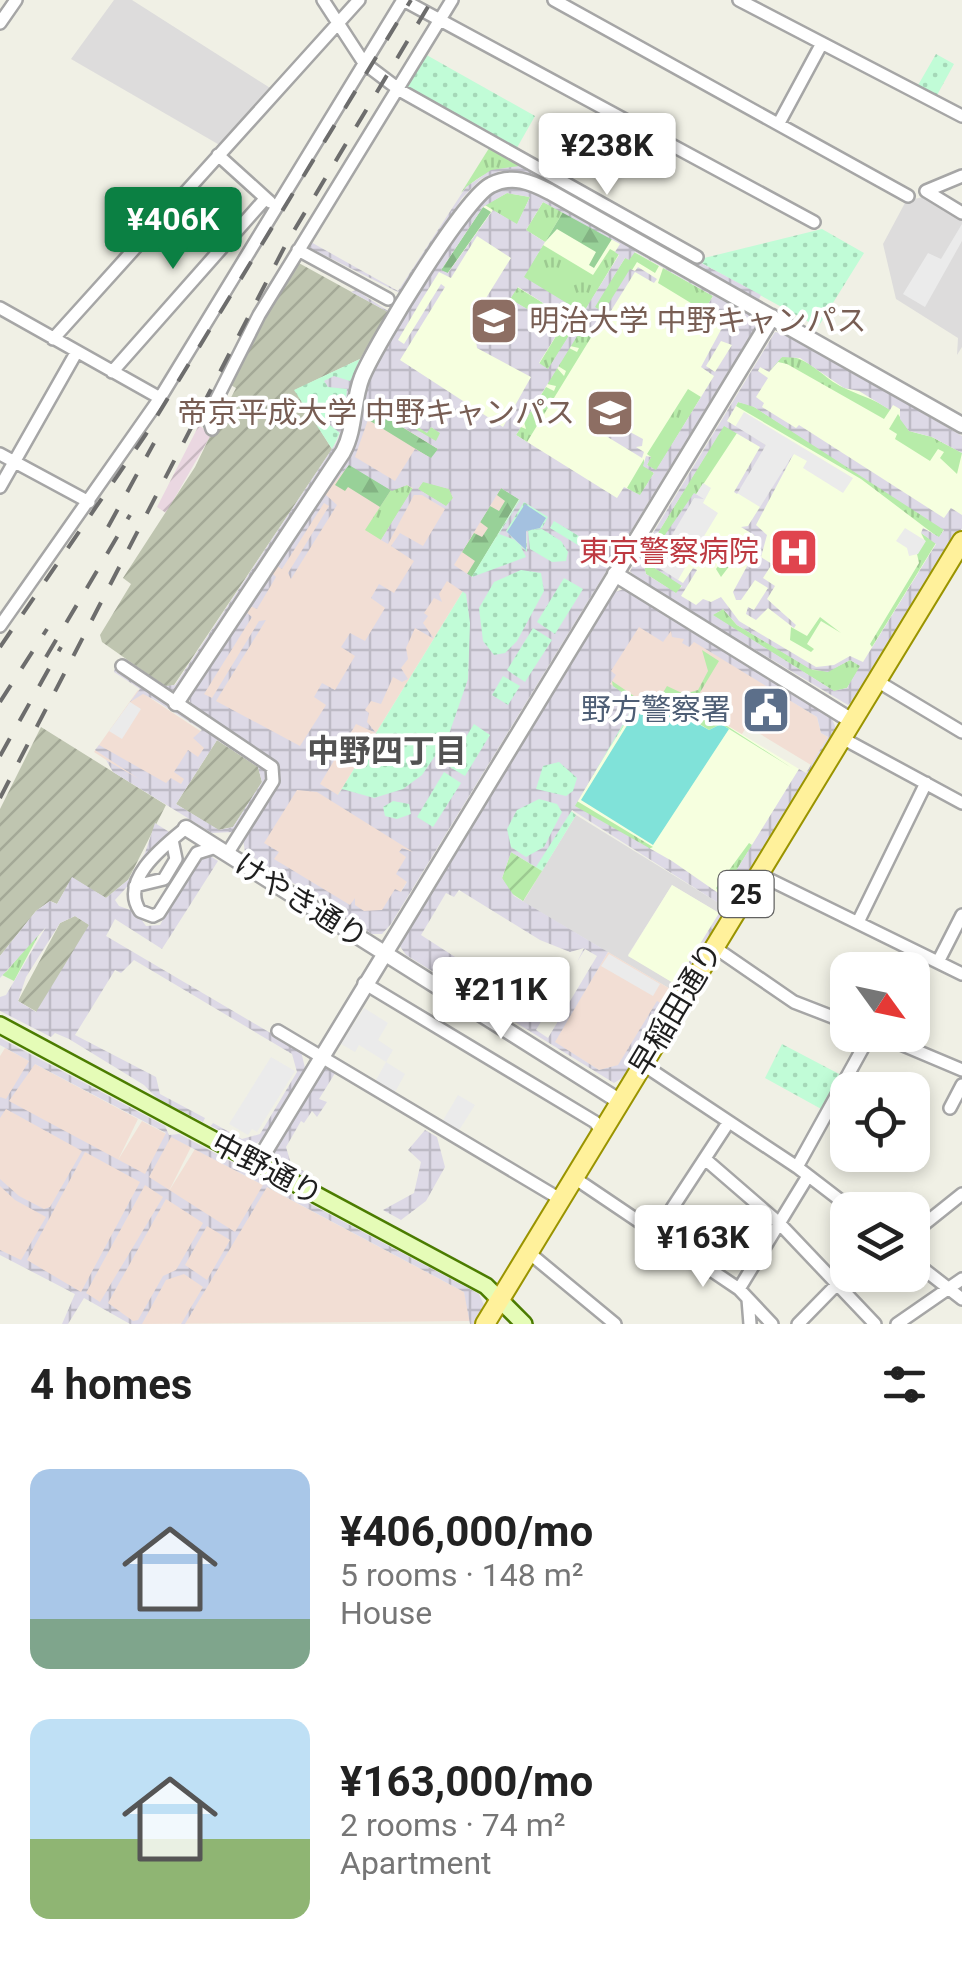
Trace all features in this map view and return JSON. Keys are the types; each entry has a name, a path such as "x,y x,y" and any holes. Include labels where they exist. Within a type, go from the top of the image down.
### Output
{"main road":[{"name":"早稲田通り","path":"484,1324 962,541"},
{"name":"中野通り","path":"0,1025 500,1298 524,1324"}],"street":[{"path":"323,0 364,63 398,88 697,257"},
{"path":"53,340 359,0"},
{"path":"0,626 160,398 403,0 814,222"},
{"path":"212,429 208,416 298,250 452,0"},
{"path":"554,0 908,196"},
{"path":"738,0 962,116"},
{"path":"0,23 10,2"},
{"path":"779,123 822,44"},
{"path":"218,156 278,207"},
{"path":"962,176 926,190 962,213"},
{"path":"176,703 343,452 366,369 468,206 489,185 517,180 537,185 962,425"},
{"path":"112,372 265,199"},
{"path":"298,250 388,299"},
{"path":"0,308 160,398"},
{"path":"257,1164 772,317"},
{"path":"0,487 76,352"},
{"path":"0,454 89,502"},
{"path":"615,574 852,721"},
{"path":"122,666 264,760 274,771 273,781 222,850 202,848 164,908 153,916 138,908 135,886 151,860 186,828"},
{"path":"876,681 962,732"},
{"path":"842,738 960,797"},
{"path":"858,922 926,783"},
{"name":"けやき通り","path":"186,828 620,1101"},
{"path":"135,886 164,879 176,859 172,840"},
{"path":"758,874 962,974"},
{"path":"938,962 962,915"},
{"path":"714,947 794,1002 830,1015"},
{"path":"364,983 595,1122 601,1131"},
{"path":"278,1030 560,1199"},
{"path":"750,1324 744,1294 862,1052"},
{"path":"919,1052 962,1070"},
{"path":"642,1064 830,1192"},
{"path":"950,1108 962,1085"},
{"path":"656,1234 728,1123"},
{"path":"705,1158 780,1223 830,1278"},
{"path":"574,1177 744,1294 772,1324"},
{"path":"930,1220 962,1194"},
{"path":"528,1252 613,1322"},
{"path":"930,1275 962,1299"},
{"path":"897,1324 962,1279"},
{"path":"798,1324 830,1291"},
{"path":"843,1292 876,1324"},
{"path":"914,1314 929,1324"}],"shaded area":[{"path":"114,0 132,0 275,91 223,147 71,59"},
{"path":"519,166 761,295 758,301 521,171 500,171 481,179 462,198 361,362 350,390 346,424 334,451 177,690 167,690 118,656 166,686 175,685 336,443 340,433 326,422 333,418 343,425 347,389 328,387 324,381 334,376 350,381 388,312 351,292 356,290 388,311 400,293 308,247 309,241 398,291 466,187 491,170"},
{"path":"511,186 545,196 757,315 759,321 391,924 382,934 372,934 245,852 243,839 279,781 279,767 192,707 188,696 356,435 371,371 454,237 492,192","holes":["507,193 530,197 517,224 493,210 448,273 441,270 483,207","543,202 620,244 615,252 619,255 583,313 524,277 545,242 526,230","477,236 511,258 473,319 477,348 531,377 503,427 400,360 445,287 441,284 404,344 398,340 439,272 451,278","635,252 713,296 703,313 723,326 701,367 714,376 656,470 647,465 651,457 646,456 643,466 654,473 640,495 624,487 617,498 516,435 584,325 597,332 608,315 595,307 625,258 629,260","518,287 548,306 548,321 510,299","567,318 576,324 548,369 539,363","721,341 732,345 715,372 706,366","381,397 412,416 409,421 427,433 431,427 440,433 436,441 376,406","372,408 438,449 431,458 415,449 395,481 355,457","349,465 392,491 407,485 413,488 381,540 388,544 414,495 422,495 445,509 423,546 400,533 391,546 414,561 394,593 379,584 371,598 385,608 365,641 350,633 341,647 355,656 335,690 322,683 314,697 326,705 300,746 216,701 266,620 259,621 212,698 204,694 252,617 246,612 250,606 257,609 276,577 272,573 277,566 282,569 324,503 329,506 288,573 291,579 337,505 325,494","423,482 449,489 453,498 446,506 418,489","501,488 520,500 499,534 515,540 506,531 524,502 548,517 542,528 533,530 542,529 561,541 568,552 566,561 552,562 530,549 526,531 527,552 520,545 526,557 472,577 454,565","554,521 605,552 601,559 550,528","521,570 541,573 544,591 517,641 505,653 494,655 483,641 479,608 494,582","564,578 583,589 555,634 537,622","447,581 466,594 470,623 468,679 448,737 422,775 403,789 374,798 342,789 338,795 320,784 356,724 376,733 367,722 369,713 365,710 371,701 381,704 393,677 402,682 408,679 401,668 408,659 406,648 415,628 434,639 423,623 428,616 424,613 434,598 442,602 439,594","533,628 552,640 525,682 507,670","503,676 520,686 508,705 492,695","474,724 490,735 465,776 448,766","444,772 461,783 433,827 417,817","297,790 317,792 413,852 402,848 399,852 406,857 396,874 407,882 401,892 395,889 382,910 364,911 355,905 355,898 350,905 274,859 279,852 264,843","393,801 409,804 411,814 397,819 385,816 383,807"]},
{"path":"923,197 962,219 962,347 957,355 958,338 896,299 883,244 906,201"},
{"path":"546,199 752,319 611,550 368,401 369,383 482,203"},
{"path":"962,224 962,241 925,307 903,294 928,253 941,259"},
{"path":"297,262 388,312 360,359 295,390 332,449 174,685 166,687 102,642 100,635 131,584 123,578 195,467 215,426 212,418 216,410 223,413 236,388 229,384"},
{"path":"638,267 657,279 654,283 635,272 609,314 604,311 630,269 635,271"},
{"path":"775,332 787,334 962,436 962,453 932,437 909,431 900,419 900,409 893,405 890,410 859,391 844,388 800,358 782,357 769,372 760,367 758,371 768,378 756,397 764,403 762,407 796,428 799,425 944,518 951,508 962,515 962,528 861,693 848,705 638,580 630,571","holes":["738,402 754,407 944,530 939,537 923,528 921,533 936,544 863,662 850,656 834,665 816,667 739,621 721,597 711,602 703,599 696,605 681,596 697,570 693,568 683,583 654,565 694,498 704,499 694,493 660,542 650,565 682,586 676,593 646,574 642,559 724,426 760,447 734,492 737,494 766,445 727,421","723,609 737,625 810,669 828,672 850,660 860,666 847,688 834,691 713,615"]},
{"name":"東京警察病院","path":"786,345 962,443 962,519 861,684 834,691 646,574 642,559 771,349"},
{"path":"364,400 522,495 338,795 427,849 383,921 368,925 252,852 291,767 192,703 191,696 350,455"},
{"path":"744,412 853,478 843,493 803,468 807,461 794,454 760,507 737,493 766,445 735,427"},
{"path":"617,418 617,425 643,439 642,446 636,447 644,452 642,458 606,436"},
{"path":"199,425 211,435 166,513 157,507"},
{"path":"794,453 756,525 767,535 761,557 772,564 763,578 775,586 767,599 796,625 794,628 768,608 756,620 746,614 748,607 754,610 768,588 755,580 741,600 736,600 733,592 758,546 754,535 741,527 748,526"},
{"path":"703,483 711,488 703,503 718,513 692,556 683,552 691,558 687,564 678,560 686,566 678,580 653,565"},
{"path":"525,504 546,518 540,528 526,531 526,550 507,532"},
{"path":"905,528 926,541 918,554 909,556 907,548 896,541"},
{"path":"624,589 831,716 837,731 627,1075 614,1083 406,955 399,945 612,593","holes":["639,627 663,642 671,631 672,637 684,639 682,643 689,647 694,642 817,717 821,733 828,737 806,773 799,769 721,895 672,861 575,806 636,702 610,684 616,675 611,671","559,762 577,778 573,791 566,796 536,789 543,766","539,799 557,804 562,812 544,847 526,857 511,847 507,829 517,810","572,810 717,902 726,902 663,1004 657,1001 618,1065 599,1070 555,1042 608,952 514,896 502,878 511,852 536,867","459,890 540,940 570,952 584,948 577,962 585,949 597,956 548,1038 536,1030 545,1015 421,935 446,893 454,897"]},
{"path":"629,601 817,717 821,733 828,737 811,765 747,726 742,734 655,712 577,665 614,605"},
{"path":"115,668 266,770 266,780 233,832 212,833 113,772 106,760 139,779 95,750 99,745 166,783 171,778 181,784 184,779 174,772 188,750 198,757 204,748 193,738 202,730 153,699 143,694 130,702 140,689 114,672","holes":["217,740 258,767 262,782 233,827 219,830 176,804"]},
{"path":"138,690 211,738 170,801 94,752"},
{"path":"669,690 799,769 721,896 574,806 638,702 655,712"},
{"path":"130,702 141,709 122,739 109,731"},
{"path":"664,704 709,730 721,724 729,729 653,845 581,800 639,706 656,717"},
{"path":"41,727 166,805 128,880 106,898 72,878 57,904 50,901 36,911 0,956 0,809"},
{"path":"217,740 258,767 262,782 233,827 218,830 176,804"},
{"path":"576,815 717,902 726,902 719,913 672,885 628,955 675,984 672,990 523,902"},
{"path":"155,823 174,835 115,900 119,906 136,912 146,926 160,925 196,859 206,853 218,861 162,949 115,919 106,936 301,1051 305,1068 263,1139 253,1146 211,1126 213,1123 242,1139 260,1134 297,1072 292,1054 134,960 121,973 115,970 75,1035 156,1077 160,1094 205,1118 203,1122 158,1099 144,1085 69,1039 55,1033 51,1037 0,1011 0,997 6,995 46,927 0,978 0,956 36,911 50,901 57,904 72,877 106,898 128,880 145,853","holes":["75,916 89,925 36,1012 18,1001 26,977 60,923"]},
{"path":"672,885 719,913 675,984 628,956"},
{"path":"75,916 90,925 37,1012 18,1001 60,923"},
{"path":"608,952 672,990 624,1064 599,1070 554,1042"},
{"path":"609,954 660,984 653,996 601,966"},
{"path":"364,1008 388,1023 378,1040 393,1050 386,1062 359,1045 355,1052 341,1044"},
{"path":"0,1038 165,1126 169,1135 179,1134 479,1294 484,1305 475,1324 470,1324 464,1292 267,1187 185,1324 181,1324 203,1287 184,1274 166,1280 142,1324 130,1324 84,1298 68,1324 62,1324 75,1294 0,1255 0,1250 21,1260 46,1217 15,1200 0,1186 0,1179 19,1196 44,1209 50,1207 82,1151 6,1109 0,1118 0,1097 6,1099 29,1061 0,1045","holes":["35,1064 166,1133 145,1174 9,1101","171,1137 263,1185 235,1232 149,1177","85,1152 140,1182 81,1292 27,1260","145,1185 163,1197 100,1302 86,1293","166,1199 203,1223 176,1270 163,1276 138,1320 133,1321 108,1303","207,1226 230,1240 207,1280 185,1265"]},
{"path":"5,1048 138,1119 118,1160 142,1121 191,1147 169,1191 195,1149 464,1292 472,1321 138,1324 0,1250 0,1056"},
{"path":"271,1057 295,1071 257,1132 252,1129 248,1135 229,1124"},
{"path":"386,1062 405,1074 394,1094 375,1082"},
{"path":"327,1065 337,1070 319,1099 327,1102 317,1117 312,1111 304,1123 301,1121 286,1147 291,1164 316,1178 309,1181 276,1162 274,1151"},
{"path":"458,1095 475,1105 458,1132 442,1122"},
{"path":"425,1130 437,1137 445,1167 426,1201 401,1220 383,1210 414,1193 421,1162 408,1150"}],"green space":[{"path":"423,53 535,116 514,153 401,88"},
{"path":"936,54 954,64 936,97 917,87"},
{"path":"491,145 539,173 488,173 461,193"},
{"path":"507,193 530,197 517,225 485,205"},
{"path":"543,202 563,212 545,242 526,230"},
{"path":"483,207 491,212 447,274 441,270"},
{"path":"563,212 612,239 594,268 589,265 596,252 557,229 545,242"},
{"path":"822,229 864,253 818,327 696,260"},
{"path":"543,245 593,275 610,249 619,254 583,314 523,277"},
{"path":"634,252 659,266 655,273 637,262 605,314 594,307 625,258"},
{"path":"663,268 713,296 704,311 658,283"},
{"path":"517,287 548,306 548,322 510,299"},
{"path":"567,318 577,323 548,370 539,364"},
{"path":"584,324 595,331 527,442 516,435 521,427 526,429 524,422 534,406 541,413 544,408 536,403 546,387 554,391 556,386 547,384 557,368 564,376 566,371 558,366 569,348 577,352 579,348 570,346"},
{"path":"779,358 802,360 840,386 890,410 884,419 787,364 778,362 769,372"},
{"path":"360,359 341,428 332,449 294,390"},
{"path":"688,389 701,397 656,471 647,465 651,457 647,454"},
{"path":"381,397 412,416 410,422 427,432 431,427 441,433 436,442 376,405"},
{"path":"738,402 751,405 941,524 944,529 939,538 861,479 736,406"},
{"path":"371,408 438,449 432,459 367,419"},
{"path":"898,414 909,431 932,437 962,453 957,474 940,458 944,452 938,449 930,461 895,439 897,434 889,429"},
{"path":"724,425 737,433 650,565 682,585 677,594 646,574 642,559"},
{"path":"644,459 644,466 654,473 640,496 627,488"},
{"path":"349,464 391,490 380,507 348,487 345,491 335,485"},
{"path":"423,481 449,489 453,498 447,507 418,489"},
{"path":"407,485 413,489 381,540 365,530 391,490"},
{"path":"501,488 519,499 472,577 467,574 475,561 462,552 474,533 482,537 488,528 480,522 490,506 499,511 505,501 497,495"},
{"path":"522,495 611,550 427,849 338,795"},
{"path":"921,533 936,543 872,647 870,644 919,563 917,554 925,541"},
{"path":"739,537 746,544 721,577 716,569"},
{"path":"723,609 737,625 813,670 828,671 850,660 861,666 847,688 834,691 712,615"},
{"path":"820,617 841,633 821,621 807,644 814,649 811,652 790,640 791,627 807,636"},
{"path":"702,650 719,661 693,704 792,768 721,724 709,730 692,719 697,710 671,694 656,716 636,705 620,732 612,681 653,709 667,686 684,694 698,690 708,671"},
{"path":"577,665 638,702 571,811 576,815 542,871 476,830"},
{"path":"577,801 653,847 646,850 574,806"},
{"path":"749,843 752,845 721,896 716,888"},
{"path":"511,852 542,871 523,901 508,891 502,878"},
{"path":"43,927 14,981 2,975 7,971"},
{"path":"782,1044 835,1072 830,1072 830,1096 823,1110 765,1078"}],"railway":[{"path":"0,647 146,434 411,0"},
{"path":"0,798 286,244 432,0"},
{"path":"108,527 154,443"},
{"path":"46,657 130,515"},
{"path":"0,702 47,629"},
{"path":"0,756 61,647"}],"place":[{"name":"明治大学 中野キャンパス","path":"494,321"},
{"name":"帝京平成大学 中野キャンパス","path":"610,413"},
{"name":"東京警察病院","path":"794,552"},
{"name":"野方警察署","path":"766,710"}],"district":[{"name":"中野四丁目","path":"387,751"}]}
